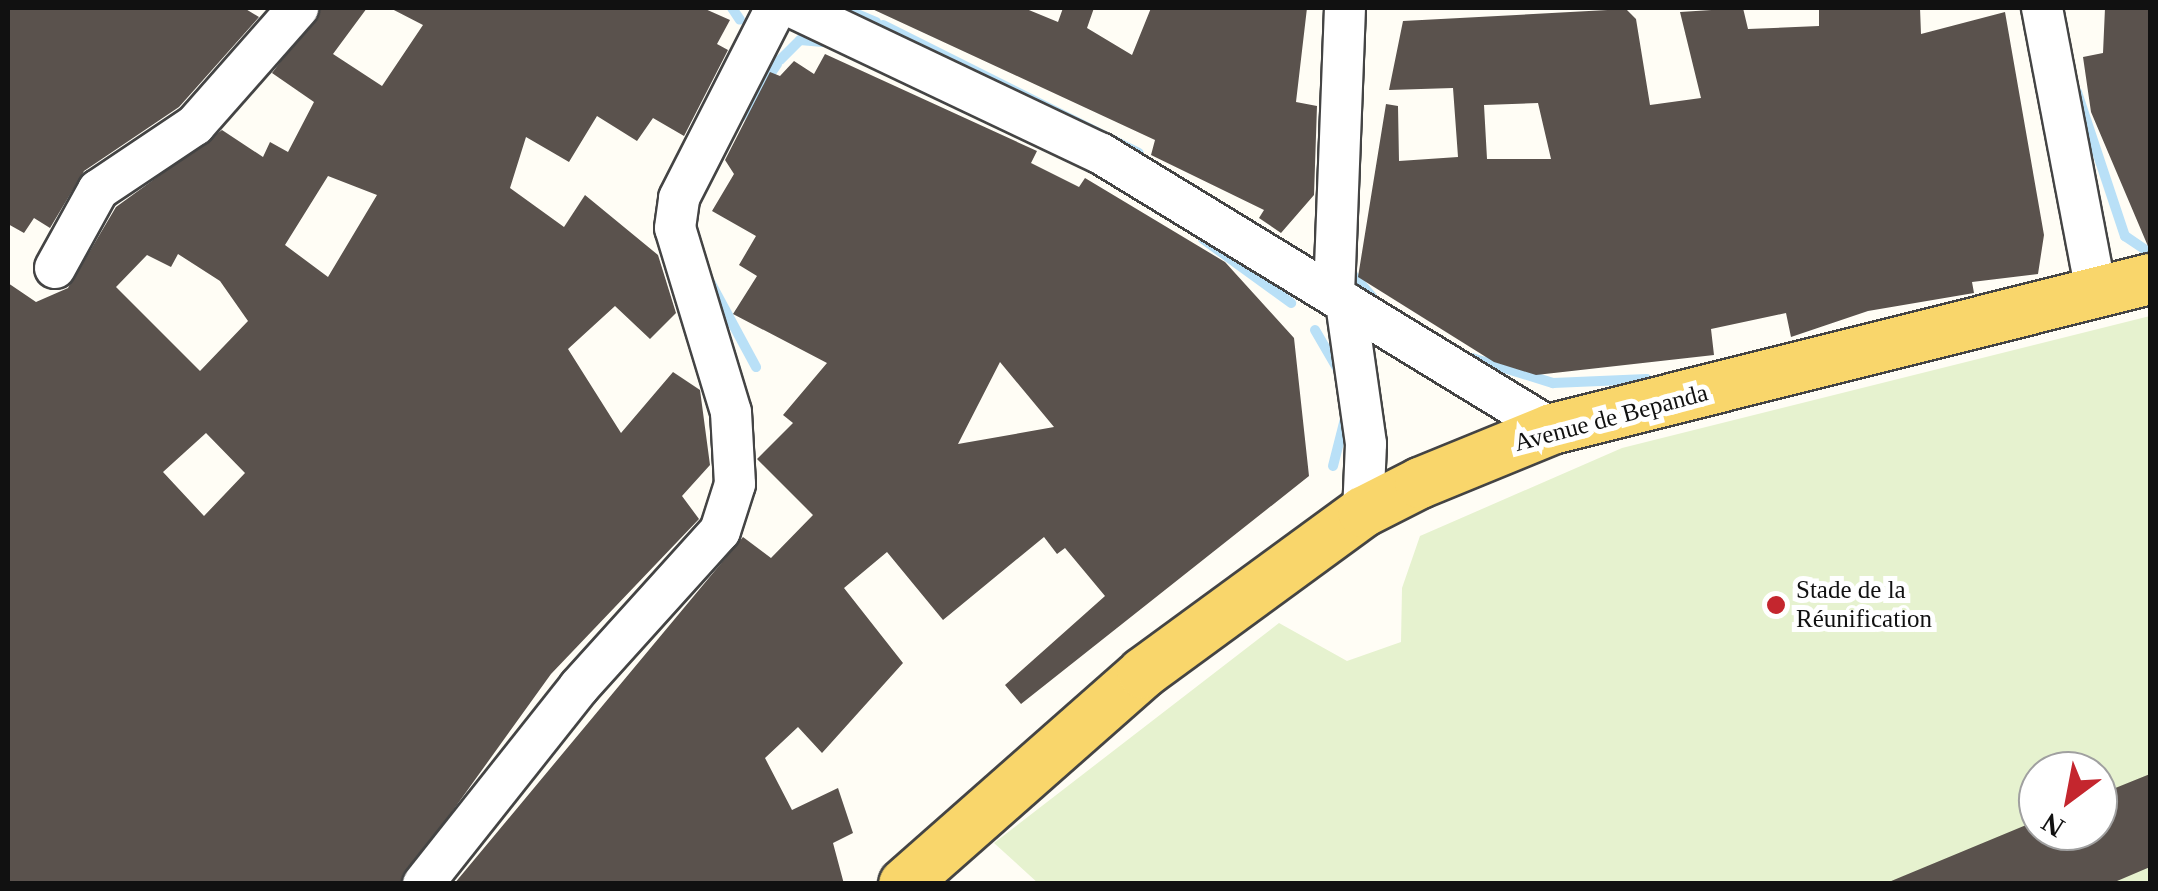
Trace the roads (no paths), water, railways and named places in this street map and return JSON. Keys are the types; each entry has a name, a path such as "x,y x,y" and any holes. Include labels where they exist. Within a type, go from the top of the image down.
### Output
{"main road":[{"name":"Avenue de Bepanda","path":"904,884 1144,673 1362,512 1552,429 2096,297 2150,279"}],"street":[{"path":"55,268 98,190 195,124 298,8"},
{"path":"423,884 579,687 720,531 735,484 731,412 675,228 679,198 776,8"},
{"path":"794,8 1100,153 1552,429"},
{"path":"1345,8 1340,298 1366,444 1362,512"},
{"path":"2042,8 2096,297"}],"waterway":[{"path":"732,8 740,20"},
{"path":"843,8 876,22"},
{"path":"883,25 1139,153"},
{"path":"780,60 800,40 823,42"},
{"path":"741,117 777,64"},
{"path":"2077,92 2125,236 2150,253"},
{"path":"1203,239 1291,303"},
{"path":"1354,276 1372,297"},
{"path":"709,280 756,367"},
{"path":"1315,330 1337,368"},
{"path":"1472,358 1553,383 1647,379"},
{"path":"1333,466 1345,419"}],"place":[{"name":"Stade de la Réunification","path":"1776,605"}]}
